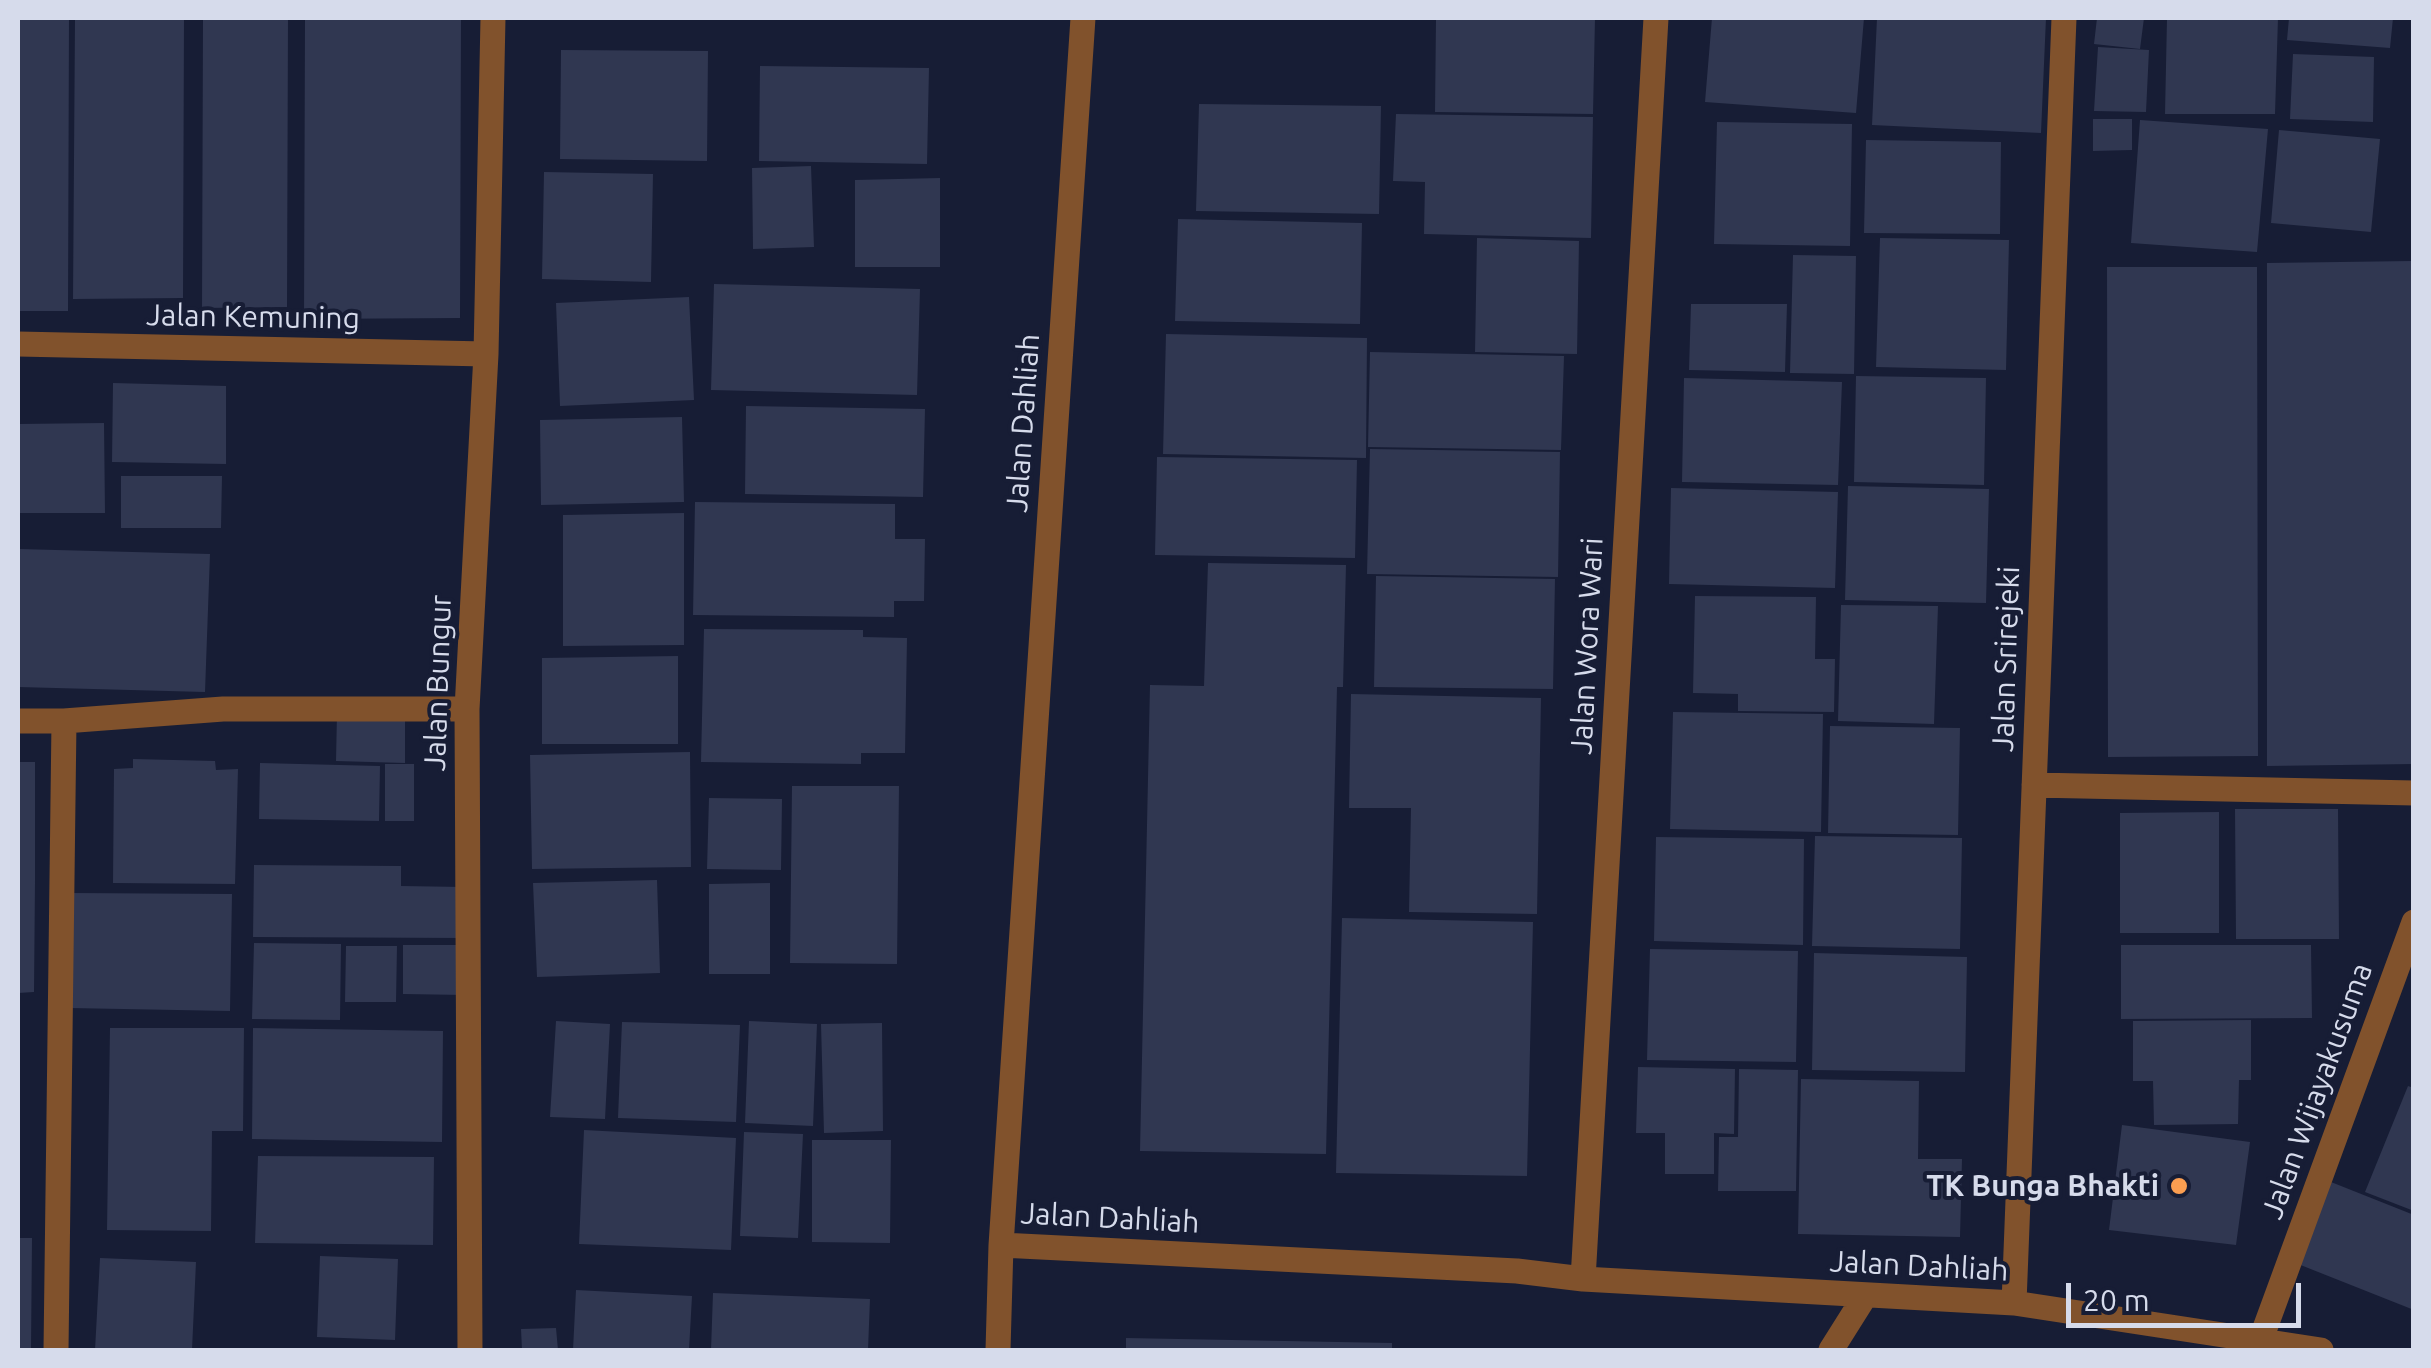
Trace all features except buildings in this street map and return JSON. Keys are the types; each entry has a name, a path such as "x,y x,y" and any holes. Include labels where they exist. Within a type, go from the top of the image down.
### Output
{"street":[{"name":"Jalan Bungur","path":"470,1350 467,708 486,354 492,18"},
{"name":"Jalan Dahliah","path":"1082,18 1001,1245 1517,1272 2014,1304 2322,1350"},
{"name":"Jalan Wora Wari","path":"1583,1279 1656,18"},
{"name":"Jalan Srirejeki","path":"2014,1304 2064,18"},
{"name":"Jalan Kemuning","path":"18,344 486,354"},
{"path":"18,721 223,709 467,708"},
{"path":"56,1350 64,721"},
{"path":"2034,785 2414,793"},
{"name":"Jalan Wijayakusuma","path":"2261,1340 2414,922"},
{"path":"998,1350 1001,1245"},
{"path":"1831,1350 1865,1296"}],"place":[{"name":"TK Bunga Bhakti","path":"2179,1186"}]}
